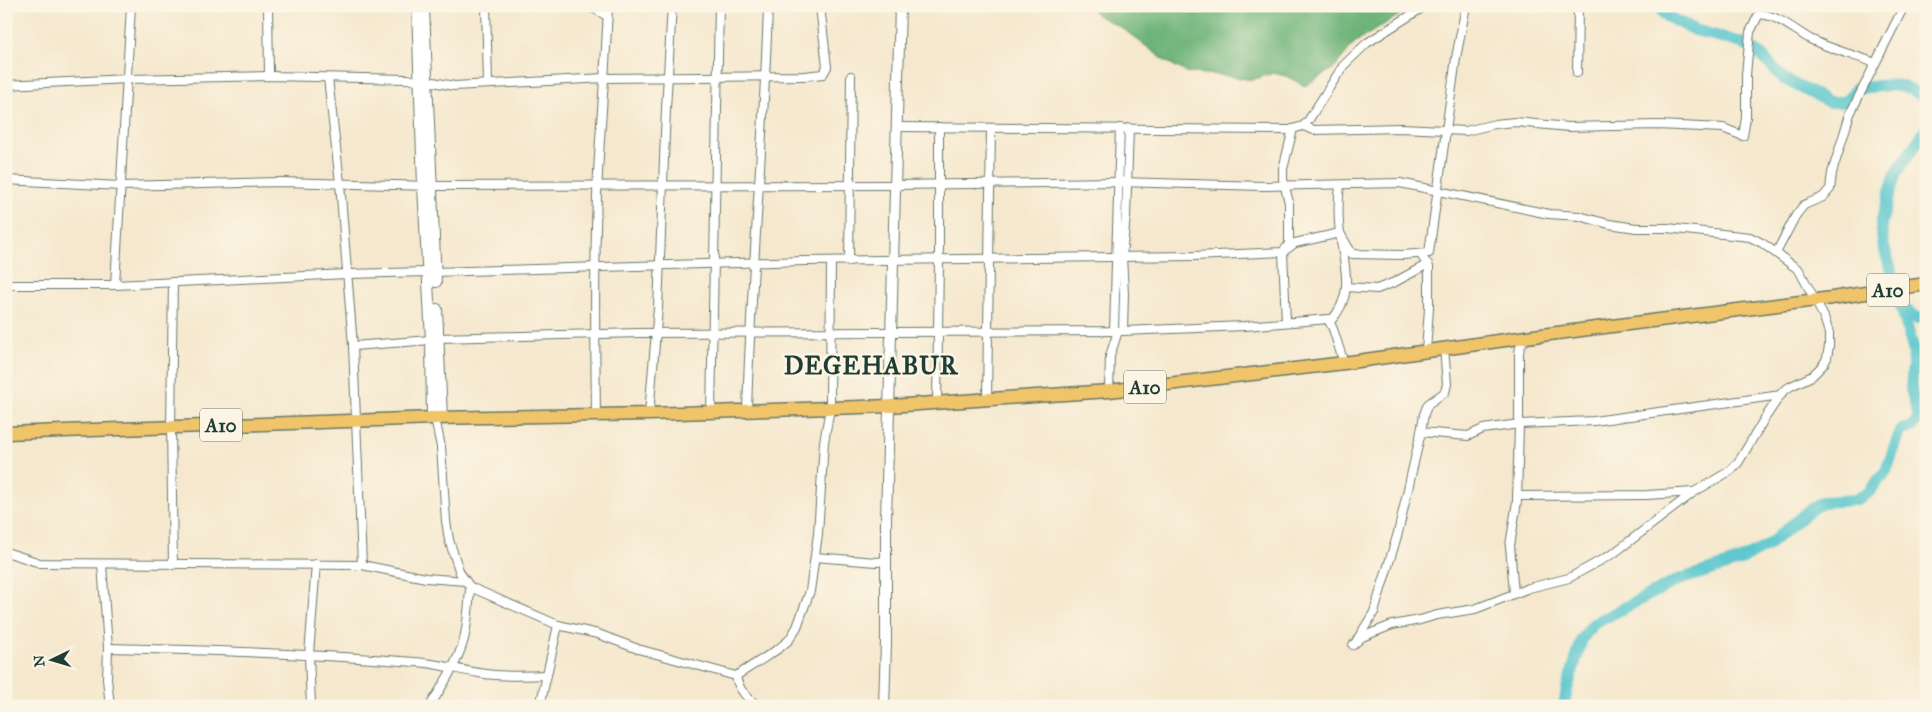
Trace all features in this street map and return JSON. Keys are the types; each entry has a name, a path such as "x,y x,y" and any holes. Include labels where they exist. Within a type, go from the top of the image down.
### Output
{"highway":[{"name":"A10","path":"6,433 171,426 890,406 1109,391 1344,363 1526,337 1850,296 1926,284"}],"street":[{"path":"115,285 131,6"},
{"path":"268,6 269,76"},
{"path":"417,6 424,82"},
{"path":"424,6 427,186 435,339 436,418 441,447 446,521 455,558 467,584 468,618 464,641 430,706"},
{"path":"486,6 488,83"},
{"path":"585,6 595,8 607,16"},
{"path":"596,415 595,334 598,185 608,6"},
{"path":"649,414 660,266 672,6"},
{"path":"711,412 719,6"},
{"path":"747,411 766,77 768,6"},
{"path":"6,85 127,79 269,76 408,79 454,86 605,78 804,76 823,74 826,71 820,6"},
{"path":"884,706 900,6"},
{"path":"896,127 1293,129 1303,126 1308,121 1343,66 1367,43 1425,6"},
{"path":"1340,233 1352,254 1421,255 1429,253 1456,58 1466,6"},
{"path":"1577,73 1578,6"},
{"path":"1776,253 1796,215 1804,205 1823,197 1830,189 1832,173 1850,114 1904,6"},
{"path":"1303,126 1314,130 1401,128 1466,131 1495,124 1515,122 1569,127 1658,125 1723,128 1744,136 1746,75 1750,32 1759,14 1765,10 1810,39 1875,63"},
{"path":"849,261 851,76"},
{"path":"328,78 340,183 353,346 362,565"},
{"path":"937,403 940,260 939,127"},
{"path":"987,400 991,128"},
{"path":"1109,391 1110,356 1118,331 1124,294 1119,256 1117,215 1120,128"},
{"path":"1118,331 1115,294 1126,216 1129,128"},
{"path":"1286,322 1283,252 1289,244 1289,203 1284,186 1283,169 1293,129"},
{"path":"6,180 120,186 280,182 427,186 895,185 1118,182 1284,186 1400,183 1549,214 1579,216 1609,224 1636,228 1667,228 1750,237 1799,270 1824,317 1829,333 1827,358 1823,365 1812,376 1790,386 1781,395 1738,463 1730,471 1694,492 1614,553 1569,578 1514,593 1475,609 1392,625 1362,637 1353,645 1374,612 1398,533 1428,404 1445,392 1447,384 1444,348"},
{"path":"1330,322 1339,312 1346,287 1346,268 1338,208 1340,185"},
{"path":"1117,215 1126,216"},
{"path":"6,285 115,285 347,274 831,261 1194,256 1283,252 1295,243 1340,233"},
{"path":"1421,255 1428,264 1429,308 1426,351"},
{"path":"6,552 40,563 362,565 467,584 558,624 598,634 638,649 736,676 778,649 793,633 810,591 818,534 824,442 830,408 831,261"},
{"path":"1346,287 1377,288 1395,282 1428,264"},
{"path":"173,282 171,426 173,565"},
{"path":"1115,294 1124,294"},
{"path":"353,346 435,339 595,334 1118,331 1328,319 1344,363"},
{"path":"1514,593 1510,546 1517,496 1519,353 1526,337"},
{"path":"1422,432 1468,436 1483,429 1519,424 1594,421 1781,395"},
{"path":"1517,496 1648,495 1694,492"},
{"path":"815,557 876,562 886,561"},
{"path":"102,564 110,706"},
{"path":"311,706 309,655 316,564"},
{"path":"540,706 558,624"},
{"path":"108,648 204,649 309,655 419,662 480,674 547,675"},
{"path":"736,676 737,684 756,704"},
{"path":"743,706 756,704"}],"green space":[{"path":"1089,6 1414,6 1354,43 1334,68 1305,86 1286,76 1273,73 1252,80 1222,75 1188,73 1167,62 1122,28 1097,15"}],"waterway":[{"path":"1658,6 1666,16 1695,30 1742,43 1761,55 1784,79 1829,102 1845,102 1855,89 1884,85 1907,88 1926,97"},
{"path":"1564,706 1567,689 1582,639 1593,624 1678,580 1739,561 1767,546 1807,512 1822,502 1855,500 1868,493 1886,471 1902,430 1912,427 1919,417 1911,389 1914,351 1883,243 1881,223 1895,175 1926,129"},
{"path":"1901,305 1916,318 1926,317"}],"district":[{"name":"DEGEHABUR","path":"871,365"}]}
